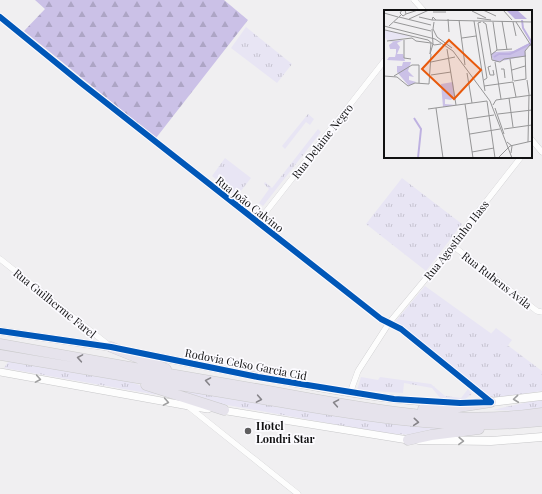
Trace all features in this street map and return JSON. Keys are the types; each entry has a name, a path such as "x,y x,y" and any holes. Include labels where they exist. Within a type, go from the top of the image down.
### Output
{"highway":[{"name":"Rodovia Celso Garcia Cid","path":"0,344 374,410 441,416 489,418 542,413"},
{"path":"111,347 187,377"},
{"path":"0,355 338,412 416,422 521,424"},
{"path":"126,376 144,384 224,410"},
{"path":"374,410 452,408 491,402"},
{"path":"408,440 431,435 542,421"}],"main road":[{"name":"Rodovia Celso Garcia Cid","path":"491,402 542,396"},
{"path":"408,440 484,441 519,440 542,437"}],"street":[{"path":"414,0 423,10"},
{"name":"Rua João Calvino","path":"0,17 87,88 381,319 401,329 491,402"},
{"name":"Rua Delaine Negro","path":"258,222 384,61"},
{"path":"532,140 542,152"},
{"name":"Rua Agostinho Hass","path":"350,392 358,371 389,323 520,158"},
{"name":"Rua Rubens Avila","path":"452,245 538,311 542,312"},
{"name":"Rua Guilherme Farel","path":"0,259 111,347"},
{"name":"Rodovia Celso Garcia Cid","path":"0,331 111,347 258,377 394,399 436,403 491,402"},
{"path":"0,372 189,406 224,410 408,440"},
{"path":"189,406 298,494"}],"green space":[{"path":"35,0 224,0 248,20 156,138 24,31 45,9"},
{"path":"246,27 292,64 277,83 231,48"},
{"path":"308,114 314,119 310,125 306,122 285,149 282,146"},
{"path":"318,129 321,132 263,206 259,203 269,189 264,184 265,182 272,188"},
{"path":"225,158 251,178 237,196 212,176"},
{"path":"226,164 245,179 236,191 217,176"},
{"path":"402,178 462,224 426,271 366,224"},
{"path":"425,286 542,371 542,391 491,399 395,322"},
{"path":"496,328 512,340 506,348 490,335"},
{"path":"10,359 125,380 142,386 158,395 4,368"},
{"path":"361,377 378,380 380,377 431,384 445,396 461,398 468,389 472,394 464,400 441,399 432,388 404,383 403,393 357,390"},
{"path":"152,385 449,428 413,435 383,433 205,401"},
{"path":"542,399 542,409 526,411 492,410"}],"cycle path":[{"path":"0,17 81,83 381,319 401,329 491,402"},
{"path":"0,331 111,347 258,377 394,399 460,403 491,402"}],"place":[{"name":"Hotel Londri Star","path":"248,431"}]}
